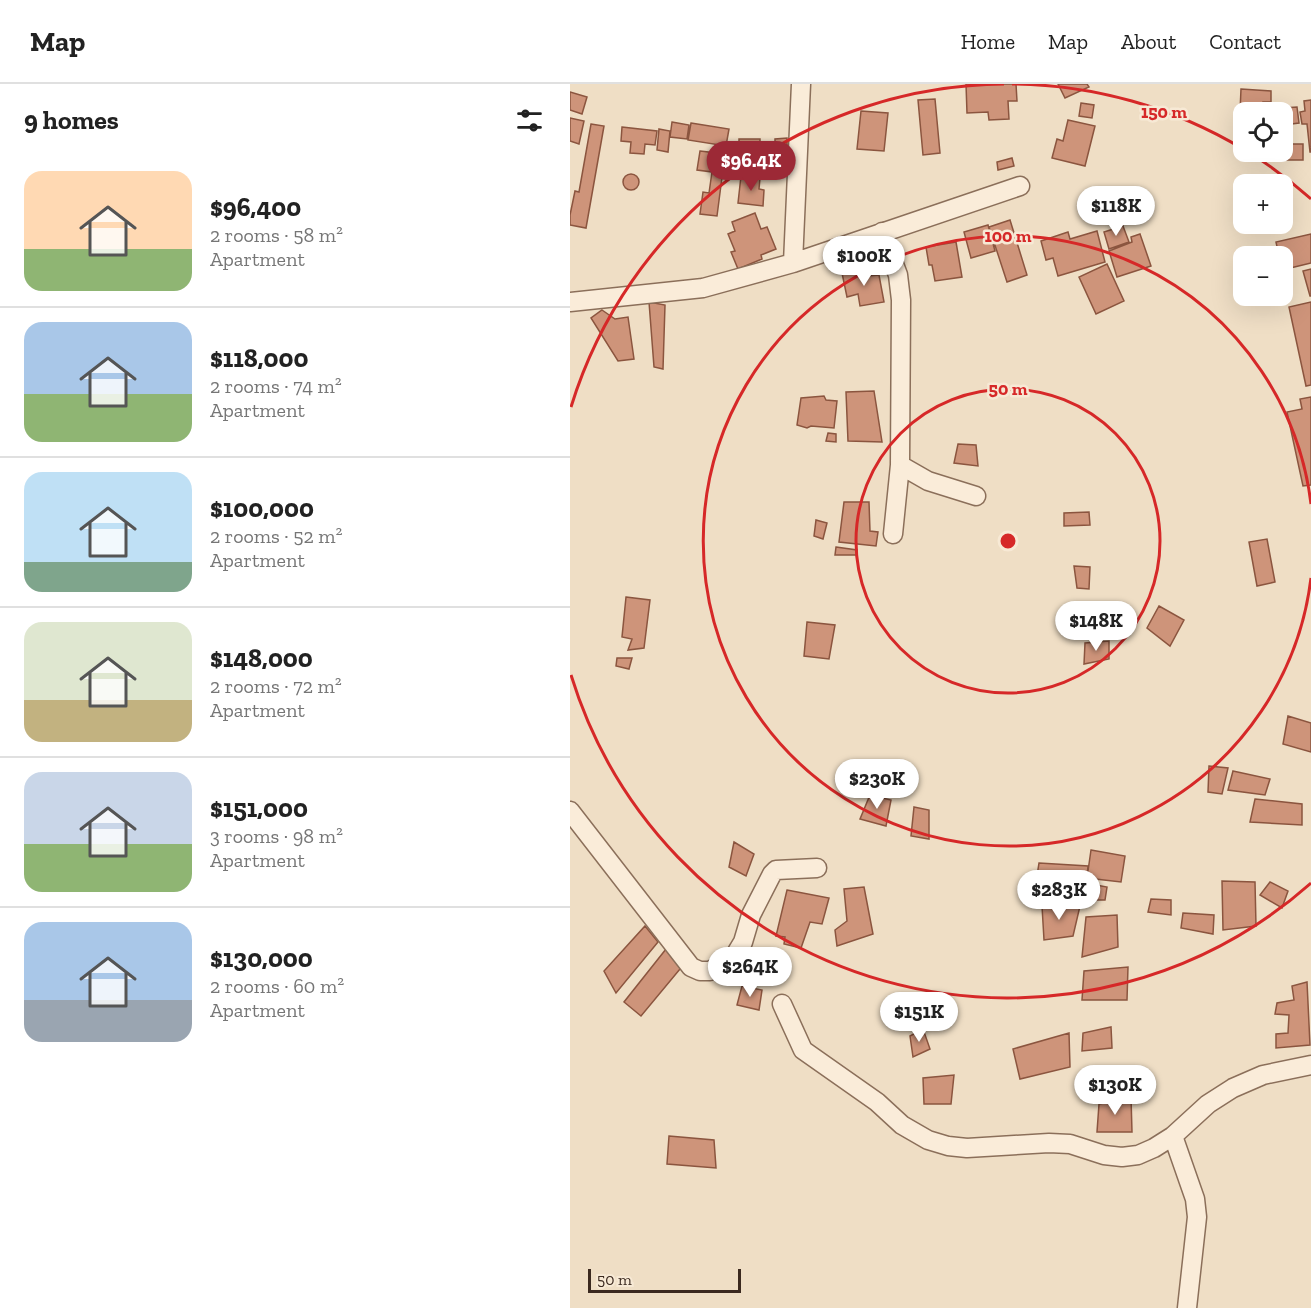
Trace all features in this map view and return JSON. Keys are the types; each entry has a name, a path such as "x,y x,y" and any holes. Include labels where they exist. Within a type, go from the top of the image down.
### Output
{"street":[{"path":"793,263 801,84"},
{"path":"570,302 703,288 793,263 1020,186"},
{"path":"882,232 898,275 902,300 900,465 893,534"},
{"path":"900,465 928,481 976,495"},
{"path":"570,811 691,967 700,971 710,972 734,957 743,942 751,915 776,870 817,868"},
{"path":"782,1004 803,1050 877,1101 902,1125 928,1140 948,1146 967,1148 1049,1143 1070,1144 1104,1155 1122,1157 1138,1155 1173,1136 1208,1104 1233,1088 1263,1075 1311,1065"},
{"path":"1173,1136 1195,1199 1197,1217 1187,1308"}],"building":[{"path":"966,84 1016,84 1017,101 1008,101 1009,119 989,120 988,112 967,113"},
{"path":"1058,84 1087,84 1089,87 1065,98"},
{"path":"1241,89 1271,91 1271,102 1240,102"},
{"path":"570,92 587,97 582,114 570,110"},
{"path":"935,99 940,153 923,155 918,100"},
{"path":"1311,100 1310,152 1307,124 1302,124 1300,112 1305,111 1304,101"},
{"path":"1081,103 1094,105 1092,118 1079,116"},
{"path":"1293,107 1297,107 1299,123 1293,124"},
{"path":"861,111 888,113 884,151 857,149"},
{"path":"570,118 584,121 579,144 570,141"},
{"path":"1068,120 1095,126 1085,166 1052,158 1057,139 1063,141"},
{"path":"672,122 689,125 687,139 670,137"},
{"path":"691,123 729,129 726,146 688,140"},
{"path":"591,124 604,126 586,228 570,225 570,215 575,191 579,192"},
{"path":"622,127 657,131 655,145 645,144 644,154 630,153 631,142 621,141"},
{"path":"659,129 670,131 668,152 657,150"},
{"path":"787,138 787,173 768,173 768,144 775,144 775,139"},
{"path":"739,139 760,139 760,170 739,169"},
{"path":"1293,144 1303,144 1303,160 1293,160"},
{"path":"700,151 725,154 717,216 700,214 703,192 709,193 712,172 697,170"},
{"path":"1012,158 1014,166 998,170 997,162"},
{"path":"628,174 634,174 639,182 637,188 628,190 623,185 623,179"},
{"path":"741,176 760,178 759,189 764,190 763,206 738,203"},
{"path":"755,213 761,229 767,227 776,249 761,255 762,259 738,269 731,252 735,251 728,234 735,231 732,222"},
{"path":"1010,220 1027,275 1007,282 989,227"},
{"path":"988,225 995,251 971,258 964,232"},
{"path":"1123,226 1129,242 1109,249 1104,232"},
{"path":"1097,231 1105,262 1058,276 1053,258 1046,260 1041,241 1068,232 1070,239"},
{"path":"1140,234 1151,266 1117,277 1109,251 1132,242 1131,237"},
{"path":"1311,234 1311,263 1293,267 1293,246 1277,246 1276,242"},
{"path":"956,242 962,277 935,281 926,247"},
{"path":"877,244 879,255 861,260 858,249"},
{"path":"1107,264 1124,301 1096,314 1079,277"},
{"path":"866,268 868,276 879,275 884,302 860,306 858,294 847,297 842,273"},
{"path":"1311,269 1311,296 1310,296 1303,271"},
{"path":"649,302 665,305 663,369 654,367"},
{"path":"1311,302 1311,385 1306,386 1289,307"},
{"path":"602,310 615,319 628,317 634,359 618,361 591,318"},
{"path":"874,391 882,442 848,441 846,392"},
{"path":"824,396 826,400 837,401 834,428 811,426 807,428 797,425 801,398"},
{"path":"1311,397 1311,485 1303,486 1287,412 1302,409 1300,399"},
{"path":"828,433 836,434 836,442 826,441"},
{"path":"958,444 976,445 978,466 954,463"},
{"path":"844,502 869,502 870,531 878,532 876,546 839,542"},
{"path":"1089,512 1090,525 1064,526 1064,513"},
{"path":"816,520 827,523 823,539 814,536"},
{"path":"1267,539 1275,582 1257,586 1249,542"},
{"path":"836,547 857,550 857,555 835,555"},
{"path":"1074,566 1090,567 1089,589 1077,588"},
{"path":"626,597 650,600 644,648 628,650 632,639 622,637"},
{"path":"1159,606 1184,620 1170,646 1147,628"},
{"path":"807,622 835,625 829,659 804,656"},
{"path":"1109,641 1109,659 1084,664 1085,643"},
{"path":"617,658 632,658 629,669 616,666"},
{"path":"1288,716 1311,723 1311,752 1283,744"},
{"path":"1209,766 1228,768 1222,794 1208,792"},
{"path":"1233,771 1270,779 1265,795 1228,790"},
{"path":"870,795 891,800 886,826 860,819"},
{"path":"1255,799 1302,804 1302,825 1250,822"},
{"path":"914,807 929,810 929,839 911,836"},
{"path":"734,842 754,854 746,876 729,867"},
{"path":"1091,850 1125,856 1121,882 1087,878"},
{"path":"1039,863 1088,866 1087,878 1037,876"},
{"path":"1222,881 1255,882 1256,926 1223,930"},
{"path":"1270,882 1288,891 1282,908 1260,895"},
{"path":"1096,885 1107,887 1105,900 1093,900"},
{"path":"864,887 873,934 837,946 835,930 847,921 844,889"},
{"path":"787,890 829,898 822,924 810,922 801,948 784,944 785,937 776,936"},
{"path":"1151,899 1171,900 1171,915 1148,912"},
{"path":"1042,906 1080,906 1073,936 1044,940"},
{"path":"1183,913 1214,915 1213,934 1181,928"},
{"path":"1117,915 1118,947 1082,957 1086,917"},
{"path":"645,926 658,942 616,993 604,971"},
{"path":"670,944 685,963 641,1016 624,1002"},
{"path":"1128,967 1127,1000 1082,1000 1084,971"},
{"path":"1307,982 1310,1045 1276,1048 1276,1034 1288,1033 1289,1015 1275,1014 1277,1003 1294,1000 1292,986"},
{"path":"742,986 762,990 759,1010 737,1005"},
{"path":"1111,1027 1112,1048 1082,1051 1083,1033"},
{"path":"923,1029 930,1049 913,1057 910,1036"},
{"path":"1069,1033 1070,1067 1020,1079 1013,1049"},
{"path":"954,1075 951,1104 924,1104 923,1078"},
{"path":"1131,1097 1132,1132 1097,1132 1099,1104"},
{"path":"669,1136 714,1140 716,1168 667,1164"}]}
